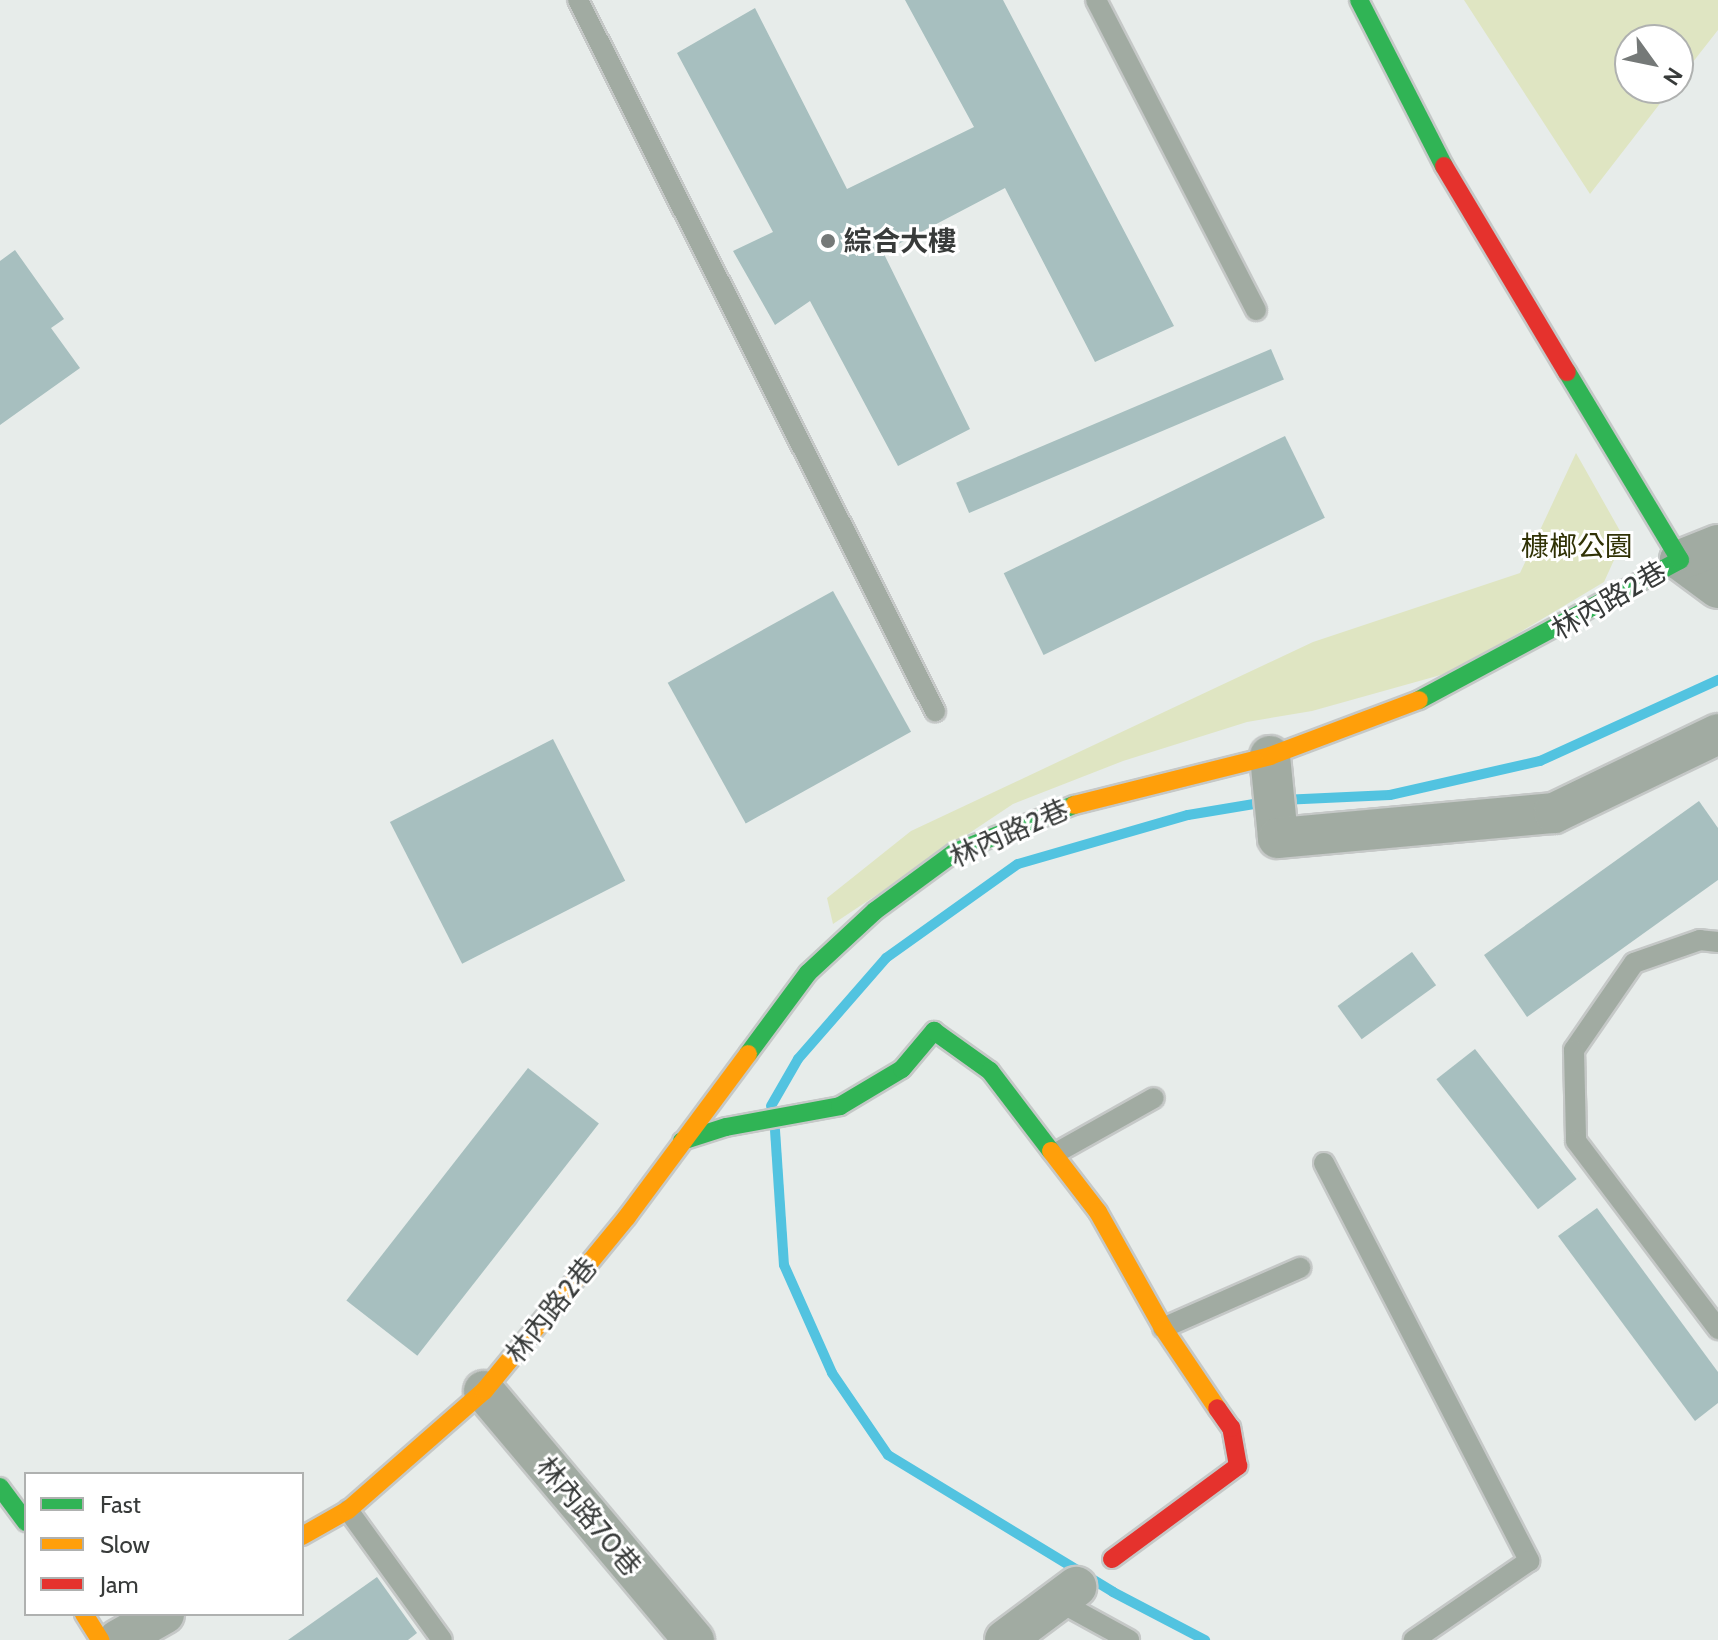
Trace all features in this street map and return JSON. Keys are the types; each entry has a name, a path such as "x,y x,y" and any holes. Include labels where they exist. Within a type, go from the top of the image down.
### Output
{"street":[{"name":"林內路2巷","path":"1359,0 1434,149 1680,560"},
{"name":"林內路2巷","path":"304,1535 348,1510 484,1391 627,1217 808,973 875,911 955,852 1045,812 1270,756 1398,710 1542,638 1680,560 1718,545"},
{"path":"1680,560 1718,588"},
{"path":"1270,756 1280,827 1278,838 1554,813 1718,734"},
{"path":"682,1141 726,1127 840,1106 902,1069 934,1031 990,1071 1056,1153 1098,1212 1163,1328 1231,1428 1238,1466 1005,1640"},
{"name":"林內路70巷","path":"484,1391 694,1640"},
{"path":"0,1487 24,1519"},
{"path":"85,1616 100,1640"},
{"path":"118,1640 160,1616"}],"lane":[{"path":"578,0 935,711"},
{"path":"1096,0 1256,310"},
{"path":"1718,942 1700,940 1634,963 1574,1050 1576,1141 1718,1329"},
{"path":"1056,1153 1154,1098"},
{"path":"1324,1163 1529,1561 1414,1640"},
{"path":"1163,1328 1300,1268"},
{"path":"348,1510 442,1640"},
{"path":"1087,1579 1129,1640"}],"green space":[{"path":"1464,0 1718,0 1718,30 1694,61 1694,24 1614,24 1614,104 1660,104 1590,194"},
{"name":"槺榔公園","path":"1576,453 1624,538 1604,582 1455,671 1312,711 1247,722 1123,761 1013,804 833,924 827,898 911,831 1313,642 1520,573"}],"building":[{"name":"綜合大樓","path":"905,0 1003,0 1174,326 1095,362 1005,188 883,252 970,429 898,466 810,301 775,325 733,251 773,232 677,53 755,8 847,189 974,127"},
{"path":"15,250 64,319 51,328 80,368 0,425 0,261"},
{"path":"1271,349 1284,379 969,513 956,483"},
{"path":"1285,436 1325,518 1044,655 1004,573"},
{"path":"833,591 911,732 746,823 668,683"},
{"path":"553,739 625,881 462,964 390,822"},
{"path":"1699,801 1718,828 1718,880 1527,1017 1484,955"},
{"path":"1412,952 1436,985 1362,1039 1338,1006"},
{"path":"1475,1049 1577,1179 1538,1209 1436,1079"},
{"path":"528,1068 599,1123 417,1356 346,1300"},
{"path":"1597,1208 1718,1372 1718,1403 1695,1421 1558,1236"},
{"path":"377,1577 417,1633 408,1640 288,1640"}],"waterway":[{"path":"1282,800 1390,795 1540,761 1718,680"},
{"path":"771,1106 798,1059 886,958 1018,864 1188,815 1266,802"},
{"path":"775,1130 784,1265 832,1373 888,1455 1113,1592 1205,1640"}],"traffic: fast":[{"path":"1359,0 1444,166"},
{"path":"1419,700 1680,560 1567,372"},
{"path":"748,1054 808,973 875,911 955,852 1074,805"},
{"path":"682,1141 726,1127 840,1106 902,1069 934,1031 990,1071 1051,1151"},
{"path":"0,1487 24,1519"}],"traffic: slow":[{"path":"1074,805 1270,756 1419,700"},
{"path":"304,1535 348,1510 484,1391 627,1217 748,1054"},
{"path":"1051,1151 1098,1212 1163,1328 1217,1408"},
{"path":"85,1616 100,1640"}],"traffic: jam":[{"path":"1444,166 1567,372"},
{"path":"1112,1559 1238,1466 1231,1428 1217,1408"}],"place":[{"name":"綜合大樓","path":"828,241"}]}
